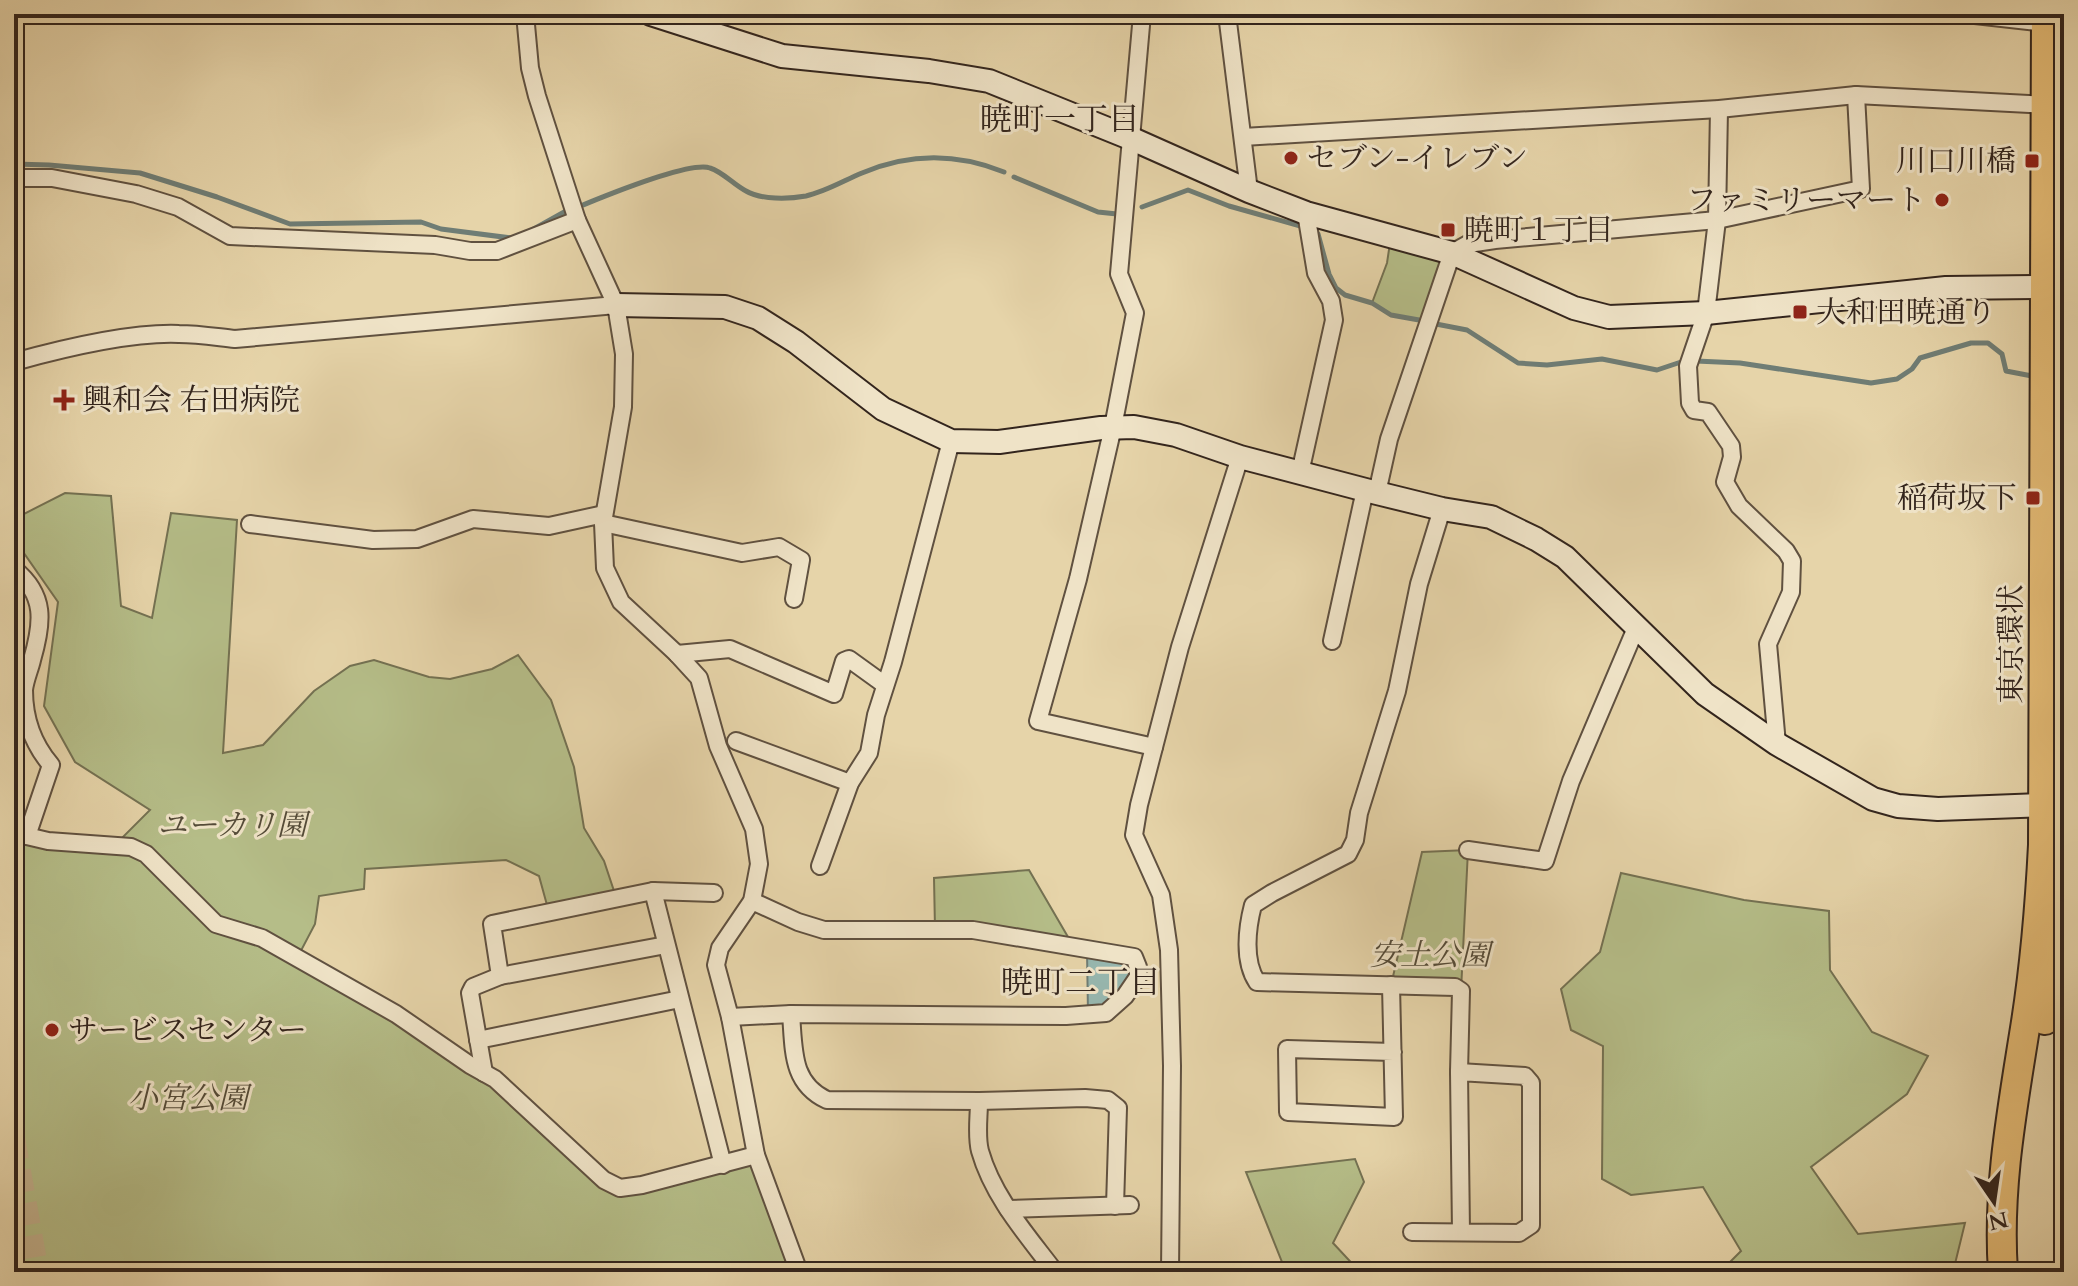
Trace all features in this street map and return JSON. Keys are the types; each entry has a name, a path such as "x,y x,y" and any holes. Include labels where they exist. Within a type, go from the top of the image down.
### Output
{"highway":[{"name":"東京環状","path":"2003,1272 2001,1220 2004,1164 2032,980 2041,870 2054,807 2055,289 2047,105 2051,19"},
{"path":"2022,1272 2023,1170 2056,1003 2064,906"}],"street":[{"path":"525,14 530,68 577,220 616,305 624,354 623,407 604,518 605,568 621,602 699,678 718,746 754,829 759,864 752,901 720,948 716,965 730,1017 756,1155 799,1272"},
{"path":"651,14 782,56 929,71 989,81 1130,138 1249,191 1307,223 1452,253 1574,308 1609,317 1706,313 1946,288 2055,289"},
{"path":"1142,14 1119,274 1135,313 1078,579 1038,721 1154,747"},
{"path":"1227,14 1249,191"},
{"path":"1966,14 2051,19"},
{"path":"1243,137 1719,109 1856,95 2047,105"},
{"path":"1332,641 1371,492 1452,253 1468,244 1495,240 1717,220 1861,189 1856,95"},
{"path":"1719,109 1717,220 1706,313 1688,366 1690,403 1694,410 1708,412 1731,446 1732,457 1725,471 1729,491 1739,506 1786,551 1792,561 1791,592 1768,644 1777,744"},
{"path":"14,178 52,178 136,194 178,207 230,236 435,245 470,251 497,251 577,220"},
{"path":"1300,473 1334,320 1331,301 1316,273 1307,223"},
{"path":"14,362 44,353 176,333 235,339 616,305 725,307 758,318 796,342 883,409 951,441 999,442 1134,427 1176,435 1240,457 1371,492 1491,517 1565,557 1705,694 1777,744 1873,799 1888,804 1964,810 2054,807"},
{"path":"820,866 850,783 869,753 876,715 951,441"},
{"path":"1170,1272 1172,1066 1169,950 1161,895 1134,835 1180,647 1240,457"},
{"path":"1442,509 1419,584 1397,691 1359,813 1355,840 1348,854 1253,905 1246,929 1252,976 1257,982 1432,985 1455,987 1461,991 1461,1232"},
{"path":"250,524 373,540 417,539 473,519 549,526 604,518 742,553 779,547 801,560 794,599"},
{"path":"14,569 31,582 40,609 37,646 24,689 31,738 51,765 20,835 48,841 131,847 146,854 216,924 262,938 396,1014 515,1097 604,1180 620,1188 756,1155"},
{"path":"1468,850 1545,861 1571,781 1636,628"},
{"path":"677,654 730,649 834,694 844,661 849,659 885,685"},
{"path":"736,741 850,783"},
{"path":"653,891 723,1165"},
{"path":"500,976 492,924 653,891 714,893"},
{"path":"730,1017 791,1014 1066,1016 1106,1013 1125,996 1138,977 1134,957 973,930 824,930 800,917 752,901"},
{"path":"484,1073 470,993 473,987 500,976 666,945"},
{"path":"1391,985 1393,1052 1394,1117 1288,1112 1287,1049 1393,1052"},
{"path":"478,1040 680,999"},
{"path":"791,1014 800,1077 807,1088 827,1100 1085,1098 1108,1100 1118,1108 1122,1205 1008,1209"},
{"path":"1412,1232 1519,1233 1531,1225 1531,1083 1525,1076 1459,1072"},
{"path":"979,1101 979,1148 990,1176 1008,1209 1055,1272"}],"green space":[{"path":"1391,236 1452,253 1427,322 1391,315 1372,303 1387,263"},
{"name":"小宮公園","path":"65,493 111,496 121,606 152,618 171,513 237,520 223,753 263,745 314,691 350,666 374,660 429,677 450,679 492,669 518,655 551,700 574,767 584,828 604,861 614,891 547,905 539,876 506,860 365,869 364,889 319,896 315,924 295,962 430,1036 620,1188 756,1155 799,1272 14,1272 14,836 109,851 150,810 75,762 44,706 58,602 19,546 14,519"},
{"name":"安土公園","path":"1468,850 1461,991 1391,985 1422,852"},
{"path":"1029,870 1075,949 935,929 934,878"},
{"path":"1621,873 1744,900 1829,911 1830,970 1872,1032 1928,1056 1907,1094 1811,1167 1858,1234 1965,1223 1953,1272 1720,1272 1741,1251 1703,1187 1631,1195 1602,1179 1603,1046 1571,1030 1561,989 1600,952"},
{"path":"1355,1159 1364,1182 1333,1243 1360,1272 1286,1272 1246,1172"}],"water":[{"path":"1087,951 1138,967 1125,996 1088,1014"}],"waterway":[{"path":"583,205 647,180 700,167 715,170 752,194 775,198 813,194 880,166 915,159 969,161 1004,172"},
{"path":"14,164 140,173 290,224 421,222 441,229 511,238"},
{"path":"1014,177 1098,212 1117,214"},
{"path":"1142,207 1188,190 1229,206 1304,227"},
{"path":"532,230 566,211"},
{"path":"1313,230 1318,234 1336,288 1391,315 1419,320"},
{"path":"1436,324 1467,330 1518,363 1547,365 1602,359 1657,370 1684,361"},
{"path":"1696,361 1740,363 1871,383 1897,379 1912,369 1920,358 1971,343 1988,343 2002,354 2006,371 2032,376"}],"tunnel":[{"path":"14,1138 38,1272"}],"place":[{"name":"セブン-イレブン","path":"1291,158"},
{"name":"川口川橋","path":"2032,161"},
{"name":"ファミリーマート","path":"1942,200"},
{"name":"暁町１丁目","path":"1448,230"},
{"name":"大和田暁通り","path":"1800,312"},
{"name":"興和会 右田病院","path":"64,400"},
{"name":"稲荷坂下","path":"2033,498"},
{"name":"サービスセンター","path":"52,1030"}],"district":[{"name":"暁町一丁目","path":"1060,119"},
{"name":"暁町二丁目","path":"1081,982"}],"park label":[{"name":"ユーカリ園","path":"232,825"}]}
